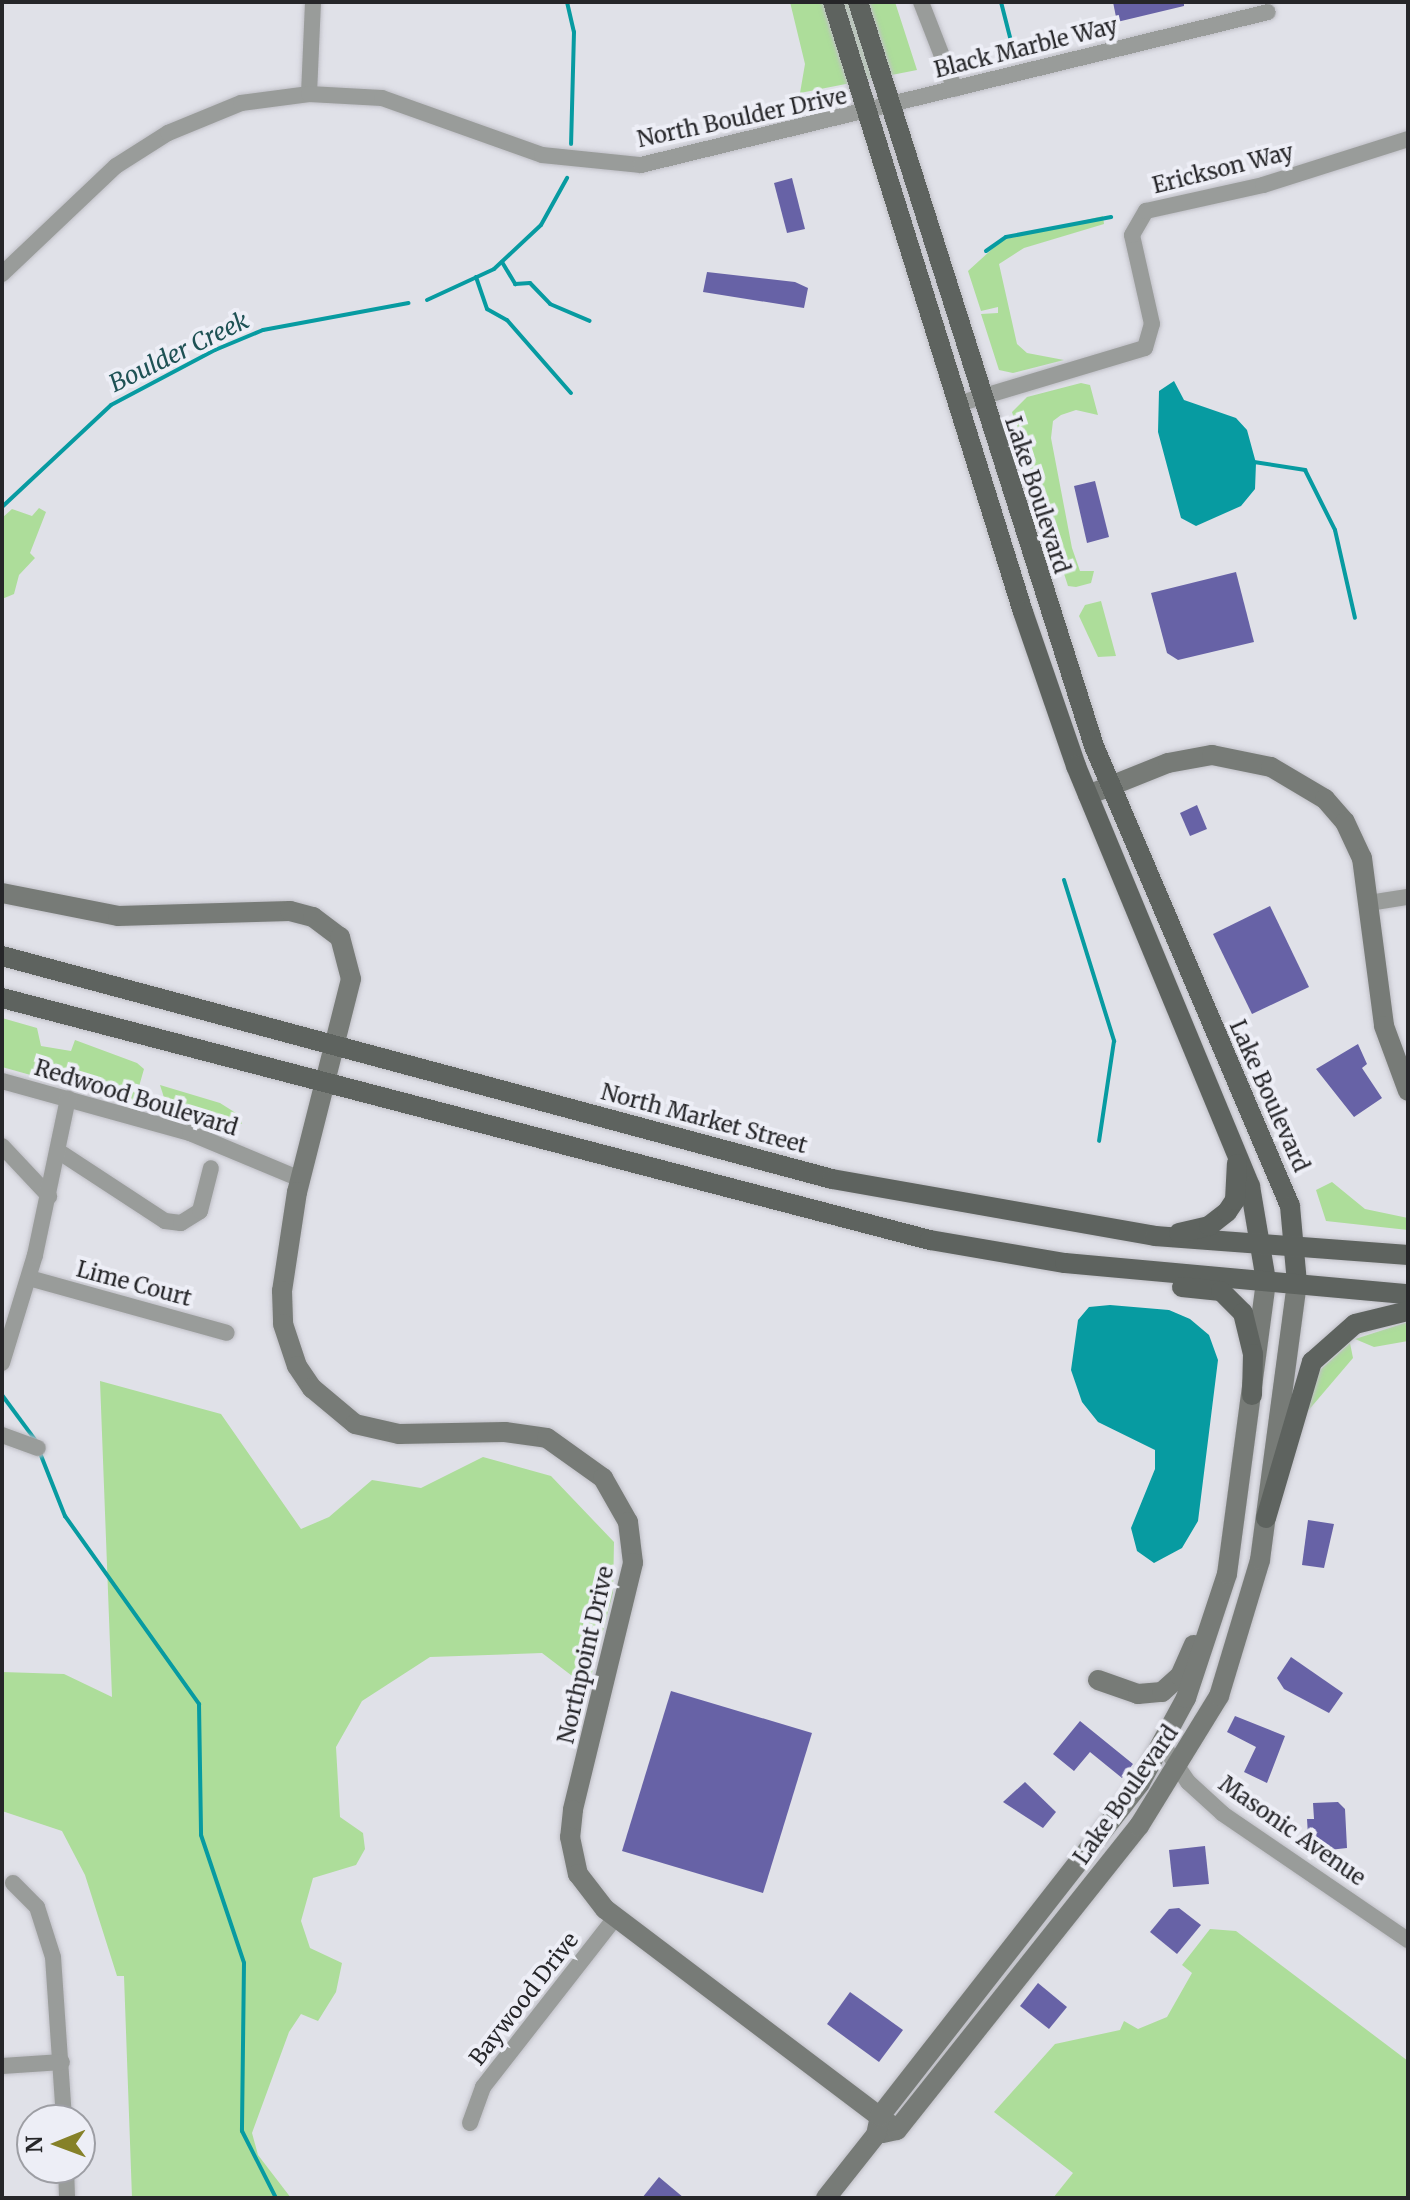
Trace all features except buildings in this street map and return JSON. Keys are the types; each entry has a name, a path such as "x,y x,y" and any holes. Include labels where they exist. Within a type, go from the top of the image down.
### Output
{"main road":[{"name":"Lake Boulevard","path":"826,2198 993,1971 1102,1834 1163,1745 1201,1664 1222,1594 1247,1439 1266,1281 1265,1247 1237,1155 1088,795 958,404 833,2"},
{"name":"Lake Boulevard","path":"858,2 979,398 1109,787 1257,1119 1294,1218 1297,1249 1297,1283 1255,1584 1219,1696 1178,1768 897,2130"},
{"path":"1088,795 1168,763 1212,755 1253,760 1299,779 1345,822 1362,858 1384,1026 1408,1091"},
{"name":"Northpoint Drive","path":"2,893 95,914 290,911 313,917 340,937 351,965 300,1179 281,1309 291,1354 312,1388 355,1424 388,1433 505,1432 547,1438 603,1478 624,1513 633,1543 632,1577 570,1837 585,1885 616,1917 878,2125 897,2130"},
{"name":"North Market Street","path":"2,956 832,1179 1155,1236 1265,1247 1408,1255"},
{"path":"2,998 852,1222 1229,1297 1249,1330 1252,1395"},
{"path":"1155,1236 1209,1226 1227,1212 1235,1200 1237,1155"},
{"path":"1065,1263 1408,1294"},
{"path":"1266,1518 1312,1362 1355,1324 1408,1311"},
{"path":"1247,1439 1253,1465 1242,1559 1255,1584"},
{"path":"1098,1680 1138,1694 1166,1690 1180,1676 1209,1608 1222,1594"},
{"path":"1069,1912 1064,1902 1095,1857 1102,1834"},
{"path":"1019,1975 1040,1928 1038,1914"},
{"path":"958,2052 959,2036 990,1991 993,1971"}],"street":[{"path":"309,94 313,2"},
{"path":"921,2 955,89"},
{"name":"Black Marble Way","path":"889,107 1268,12"},
{"name":"North Boulder Drive","path":"2,274 91,185 168,133 241,103 309,94 396,102 542,155 589,164 677,159 889,107"},
{"name":"Erickson Way","path":"958,404 1145,348 1152,324 1132,235 1146,211 1263,185 1408,139"},
{"path":"1369,903 1408,897"},
{"name":"Redwood Boulevard","path":"2,1081 190,1133 300,1179"},
{"path":"2,1363 29,1278 68,1098"},
{"path":"2,1146 49,1196"},
{"path":"58,1151 165,1221 181,1223 200,1211 211,1168"},
{"name":"Lime Court","path":"29,1278 227,1333"},
{"path":"2,1435 38,1448"},
{"name":"Masonic Avenue","path":"1163,1745 1178,1768 1223,1814 1408,1940"},
{"path":"13,1883 30,1895 48,1934 63,2104"},
{"name":"Baywood Drive","path":"471,2117 483,2087 616,1917"},
{"path":"2,2066 62,2062"}],"green space":[{"path":"790,2 895,2 917,70 800,93 805,64"},
{"path":"1103,216 1104,224 1024,248 999,264 1017,344 1027,353 1064,360 1013,373 999,370 981,314 998,313 998,307 981,311 968,271 1002,240"},
{"path":"1081,383 1090,385 1098,415 1076,410 1061,415 1053,421 1051,438 1072,548 1080,571 1094,571 1091,583 1076,587 1068,586 1012,412 1027,397"},
{"path":"39,508 46,512 30,553 35,558 19,575 14,594 2,599 2,518 12,509 32,516"},
{"path":"1101,601 1116,656 1098,657 1079,616 1085,605"},
{"path":"2,1018 37,1028 41,1046 71,1051 75,1040 137,1063 144,1069 134,1104 2,1067"},
{"path":"160,1085 220,1103 239,1115 242,1124 167,1107"},
{"path":"1332,1182 1365,1209 1408,1218 1408,1230 1326,1221 1316,1190"},
{"path":"1408,1322 1408,1341 1374,1347 1355,1339"},
{"path":"1350,1343 1353,1358 1307,1412 1320,1370"},
{"path":"100,1381 221,1414 301,1529 329,1517 372,1480 421,1488 483,1457 551,1476 614,1542 613,1593 588,1688 542,1653 430,1657 362,1701 336,1747 340,1817 363,1833 365,1849 356,1865 313,1878 301,1921 310,1948 342,1963 336,1992 318,2021 301,2014 289,2032 252,2133 258,2155 291,2198 132,2198 124,1976 117,1976 85,1875 62,1831 2,1811 2,1672 64,1674 112,1697"},
{"path":"1210,1929 1236,1931 1408,2061 1408,2198 1053,2198 1073,2173 994,2112 1055,2044 1120,2030 1124,2021 1138,2029 1167,2017 1192,1973 1182,1965"}],"water":[{"path":"1174,381 1184,400 1236,418 1247,430 1256,463 1255,489 1241,506 1196,526 1181,518 1158,432 1159,391"},
{"path":"1110,1305 1169,1310 1190,1319 1209,1335 1218,1360 1198,1521 1182,1548 1154,1563 1137,1551 1131,1528 1155,1469 1155,1450 1098,1422 1082,1402 1071,1370 1078,1320 1089,1307"}],"waterway":[{"name":"Boulder Creek","path":"567,2 574,32 571,144"},
{"path":"1001,2 1014,53"},
{"name":"Boulder Creek","path":"427,300 494,269 541,225 567,178"},
{"path":"986,251 1006,237 1111,217"},
{"path":"502,262 515,284 530,283 550,304 590,321"},
{"path":"476,277 487,309 507,320 571,393"},
{"name":"Boulder Creek","path":"2,507 111,405 215,350 263,330 409,303"},
{"path":"1254,462 1305,470 1335,530 1355,618"},
{"path":"1064,880 1114,1041 1099,1141"},
{"path":"2,1395 36,1441"},
{"path":"40,1453 65,1516 199,1704 201,1835 244,1963 242,2131 276,2198"}]}
